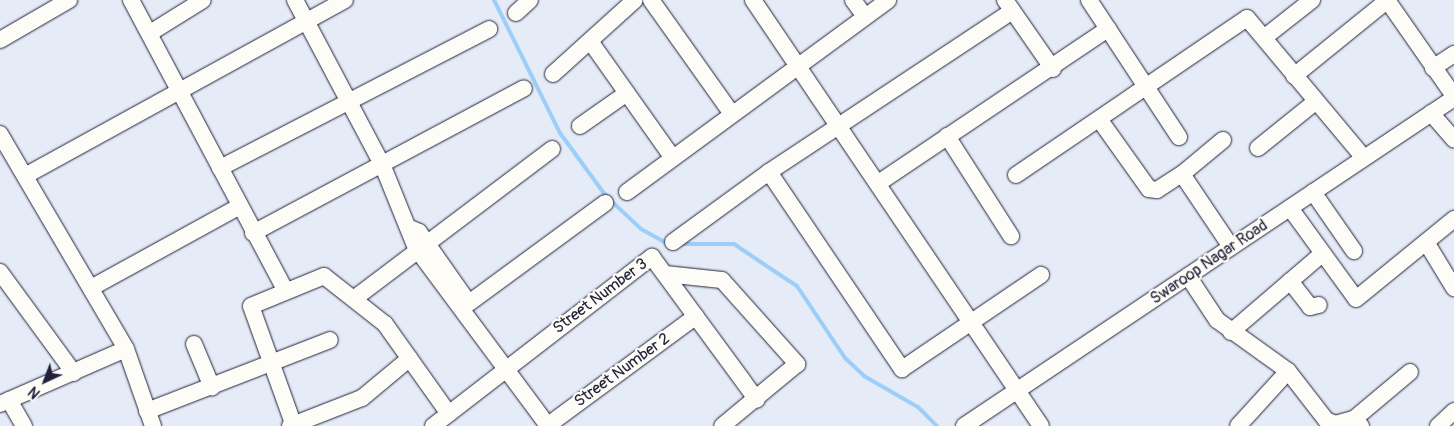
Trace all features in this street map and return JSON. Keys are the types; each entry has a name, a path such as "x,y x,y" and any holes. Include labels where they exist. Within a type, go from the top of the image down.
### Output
{"street":[{"path":"0,40 68,0"},
{"path":"130,0 180,88 284,290"},
{"path":"150,33 203,0"},
{"path":"295,0 349,99 382,164 410,228 420,245 551,425"},
{"path":"24,176 180,88 345,0"},
{"path":"516,13 530,0"},
{"path":"553,74 635,0"},
{"path":"651,0 732,114"},
{"path":"752,0 800,65 880,182 1041,426"},
{"path":"854,0 864,16"},
{"path":"627,192 672,157 888,0"},
{"path":"1090,0 1149,87 1178,137"},
{"path":"1265,37 1312,0"},
{"path":"1294,76 1387,0 1454,97"},
{"path":"673,242 769,172 841,126 1008,6 1053,69"},
{"path":"1016,175 1149,87 1247,18 1265,37 1315,102 1364,158"},
{"path":"220,168 349,99 489,29"},
{"path":"880,182 947,136 1053,69 1108,29"},
{"path":"590,41 672,157"},
{"path":"1433,68 1454,54"},
{"path":"253,233 524,88"},
{"path":"580,126 627,93"},
{"name":"Swaroop Nagar Road","path":"964,426 1454,97"},
{"path":"1258,148 1315,102"},
{"path":"1431,113 1454,139"},
{"path":"1099,119 1149,188 1157,190 1182,174 1223,140"},
{"path":"0,134 126,349 150,418 212,387 330,340"},
{"path":"947,136 1011,236"},
{"path":"355,298 420,245 552,149"},
{"path":"769,172 902,369 1041,275"},
{"path":"1182,174 1231,247"},
{"path":"1313,192 1354,251"},
{"path":"469,303 605,203"},
{"path":"91,288 240,206"},
{"path":"1290,208 1356,299 1454,219"},
{"path":"1426,242 1454,288"},
{"path":"420,245 469,303 509,365"},
{"path":"1231,332 1322,254"},
{"name":"Street Number 3","path":"433,426 509,365 652,257 757,400"},
{"path":"0,272 74,373"},
{"path":"666,274 722,280 797,364 792,372 722,426"},
{"path":"410,358 362,398 292,426 251,306 284,290 324,276 355,298 385,324 410,358 449,414"},
{"path":"1188,276 1205,306 1231,332 1288,371 1331,423 1358,422 1410,372"},
{"path":"1290,281 1310,307 1320,305"},
{"name":"Street Number 2","path":"551,425 696,316"},
{"path":"194,344 212,387"},
{"path":"24,426 4,402 126,349"},
{"path":"1238,426 1288,371"},
{"path":"1438,426 1454,412"}],"waterway":[{"path":"494,0 560,133 606,196 641,229 670,245"},
{"path":"679,244 734,244 797,286 845,358 864,376 918,407 937,426"}]}
